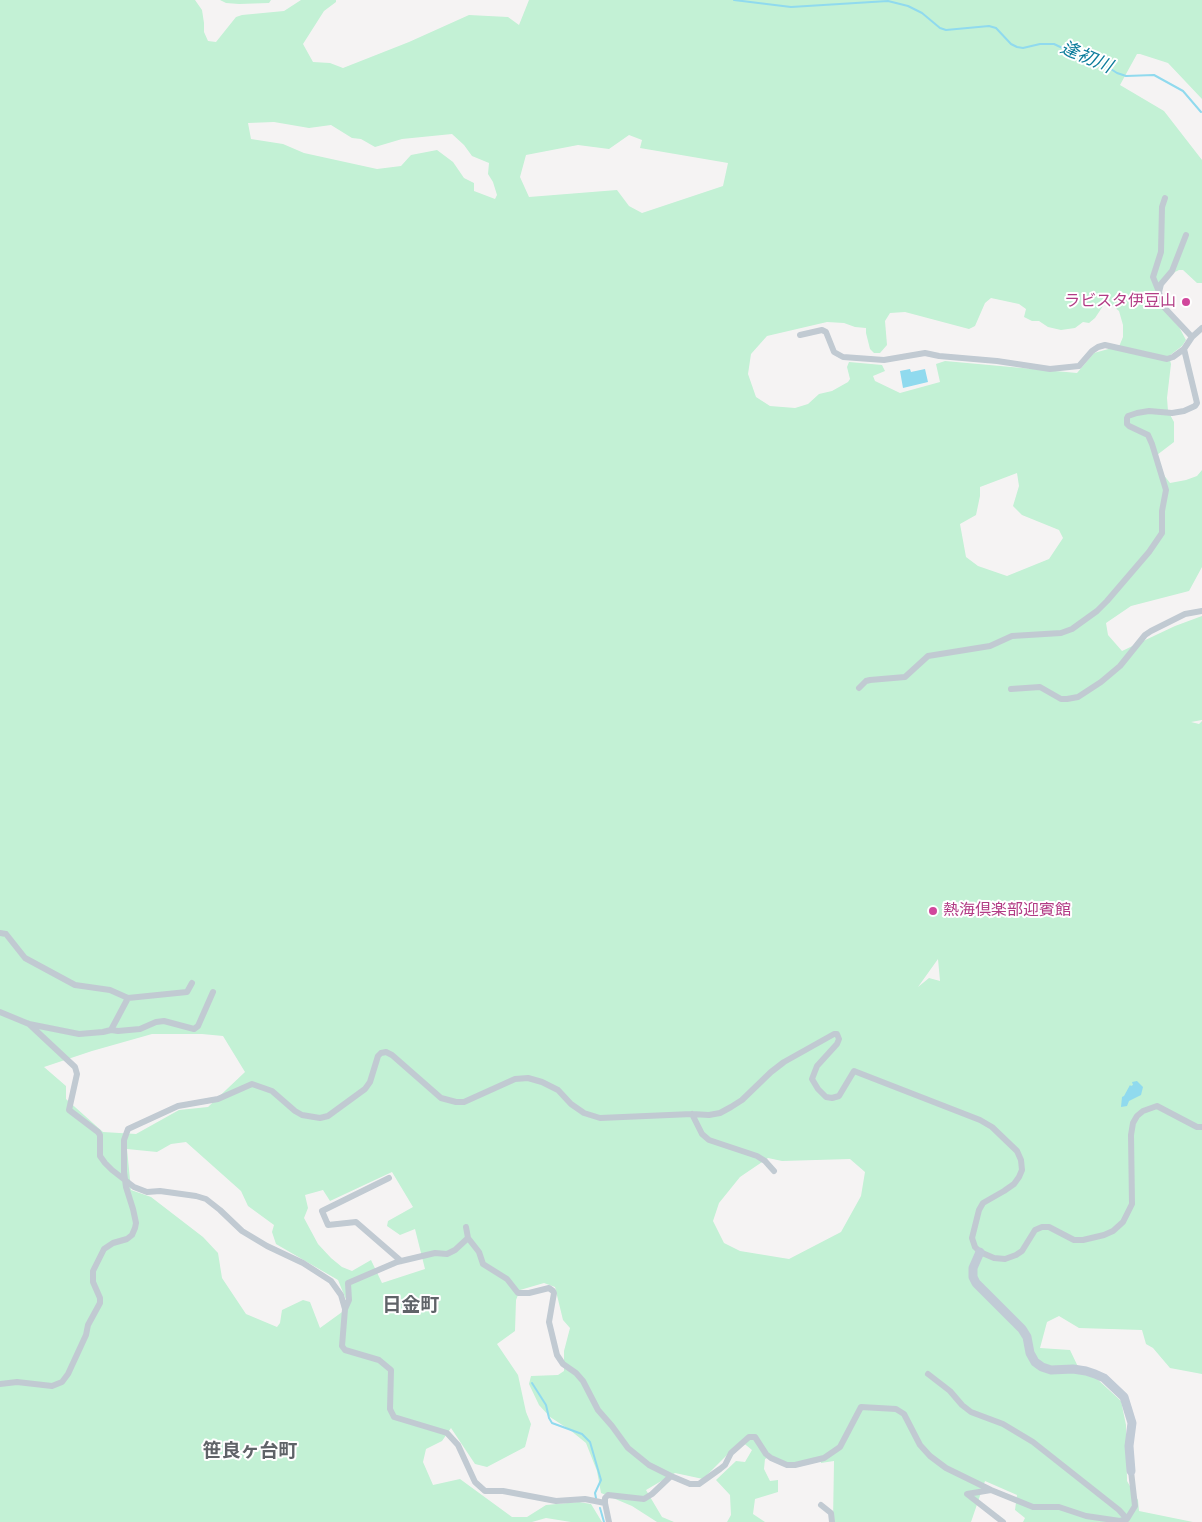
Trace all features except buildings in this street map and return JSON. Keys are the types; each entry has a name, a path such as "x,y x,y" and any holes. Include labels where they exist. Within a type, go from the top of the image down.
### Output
{"street":[{"path":"1165,198 1162,207 1161,252 1153,277 1162,305 1192,337"},
{"path":"1159,292 1161,284 1172,271 1186,235"},
{"path":"800,335 822,330 826,332 834,352 843,357 884,360 925,353 1050,369 1079,366 1092,350 1102,345 1167,359 1184,349 1192,337 1202,328"},
{"path":"859,688 866,681 870,680 905,677 928,656 990,646 1012,636 1061,633 1072,629 1097,611 1149,552 1162,533 1162,511 1166,490 1152,444 1148,435 1127,424 1127,418 1136,413 1149,411 1172,413 1184,411 1195,406 1197,403 1184,349"},
{"path":"1011,689 1040,687 1061,698 1078,697 1101,682 1120,666 1151,631 1185,614 1202,611"},
{"path":"0,933 6,934 25,958 76,985 110,990 128,998 187,992 192,983"},
{"path":"0,1012 29,1024 79,1034 140,1029 156,1022 164,1021 194,1029 198,1026 213,992"},
{"path":"111,1030 128,998"},
{"path":"29,1024 75,1067 77,1074 69,1110 98,1132 100,1136 100,1156 105,1163 134,1187 147,1192 160,1191 206,1199 242,1231 267,1246 303,1263 331,1281 340,1295 345,1310"},
{"path":"0,1384 17,1382 47,1387 58,1385 66,1379 86,1335 88,1325 100,1303 100,1298 93,1282 93,1271 104,1249 113,1243 127,1239 132,1235 135,1228 136,1222 125,1180 124,1140 128,1129 178,1106 218,1099 252,1084 272,1091 302,1115 320,1118 328,1116 365,1089 370,1082 378,1056 381,1053 386,1052 392,1055 441,1098 456,1102 464,1102 515,1080 528,1078 558,1090 571,1104 584,1113 600,1118 709,1115 720,1113 731,1107 742,1100 784,1062 837,1034 838,1044 817,1066 812,1080 826,1097 839,1096 854,1071 980,1120 992,1127 1017,1151 1021,1160 1022,1170 1014,1184 1004,1192 983,1203 979,1210 972,1242 980,1252 994,1258 1005,1259 1022,1251 1035,1230 1042,1226 1049,1227 1074,1240 1083,1240 1095,1238 1113,1231 1123,1222 1132,1204 1131,1135 1133,1123 1137,1116 1149,1108 1157,1106 1198,1127 1202,1127"},
{"path":"692,1114 702,1134 709,1140 757,1156 765,1161 774,1172"},
{"path":"389,1178 322,1211 328,1225 356,1222 401,1261"},
{"path":"466,1227 468,1238 479,1252 483,1264 507,1279 518,1293 529,1293 549,1288 553,1291 549,1322 557,1355 563,1364 576,1373 583,1381 598,1410 628,1448 649,1466 690,1484 699,1484 725,1465 731,1453 749,1437 755,1436 766,1454 771,1458 796,1465 824,1458 840,1447 861,1407 896,1409 904,1414 920,1445 930,1456 946,1468 991,1490 1033,1507 1059,1507 1086,1519 1120,1521 1127,1519 1135,1506 1129,1446 1132,1423 1124,1397 1104,1378 1086,1370 1051,1370 1042,1368 1036,1362 1030,1352 1027,1337 1022,1330 976,1283 973,1276 973,1268 980,1252"},
{"path":"468,1238 455,1250 447,1254 435,1253 401,1261 348,1282 349,1300 345,1310 342,1346 345,1350 379,1360 391,1370 390,1409 394,1417 447,1433 458,1445 475,1482 484,1491 503,1491 556,1501 585,1499 605,1503"},
{"path":"928,1374 950,1391 962,1406 971,1412 1002,1424 1034,1442 1119,1510 1127,1519"},
{"path":"608,1522 605,1498 608,1495 644,1498 652,1494 672,1476"},
{"path":"991,1490 967,1494 1003,1522"},
{"path":"821,1505 831,1513 832,1522"}],"green space":[{"path":"0,0 195,0 202,10 204,32 208,41 216,42 236,17 284,11 301,0 336,0 324,11 303,44 313,62 330,63 343,68 409,42 469,15 508,17 519,25 529,0 1202,0 1202,99 1168,63 1140,54 1137,54 1120,85 1164,111 1202,160 1202,283 1197,283 1183,270 1179,270 1173,273 1157,292 1158,303 1179,327 1186,340 1182,346 1169,356 1171,364 1167,398 1168,411 1174,422 1174,442 1157,455 1163,474 1170,483 1197,476 1202,470 1202,567 1189,591 1131,606 1106,623 1108,635 1122,651 1175,626 1202,616 1202,720 1191,722 1199,724 1202,721 1202,1374 1170,1368 1153,1348 1146,1344 1142,1330 1079,1328 1059,1316 1047,1322 1040,1348 1070,1350 1081,1373 1095,1377 1121,1401 1126,1425 1127,1481 1138,1500 1139,1511 1193,1522 1023,1522 1025,1518 1015,1510 1017,1495 985,1481 971,1522 833,1522 834,1461 821,1463 820,1459 790,1465 769,1457 765,1459 764,1469 770,1481 778,1480 778,1492 755,1499 753,1514 765,1522 727,1522 731,1515 730,1495 716,1480 736,1461 745,1462 752,1450 741,1441 703,1479 675,1473 646,1490 662,1517 674,1522 657,1522 632,1506 601,1493 597,1471 586,1443 550,1417 539,1405 529,1384 531,1376 558,1375 564,1371 564,1351 570,1328 563,1320 555,1287 544,1283 520,1290 516,1300 515,1331 497,1344 518,1375 526,1412 531,1424 525,1447 487,1467 475,1464 451,1428 442,1441 426,1449 423,1462 433,1485 460,1479 512,1517 527,1517 546,1505 579,1502 591,1504 602,1522 571,1522 546,1518 532,1522 0,1522","holes":["274,122 309,128 331,125 352,138 361,139 375,147 402,139 452,134 472,156 489,163 488,174 497,195 495,199 474,191 474,183 464,178 453,162 437,150 411,155 401,166 377,169 304,153 283,144 251,139 248,123","629,135 642,140 640,148 728,163 723,186 642,213 629,206 617,190 529,197 520,177 526,155 578,145 609,149","991,298 1019,304 1026,309 1024,317 1061,330 1075,328 1083,322 1089,323 1103,306 1109,303 1119,311 1123,325 1123,337 1118,349 1112,348 1094,353 1077,373 945,361 936,364 940,382 900,393 875,381 873,376 885,371 882,365 849,362 847,367 850,379 848,382 832,391 819,394 808,404 795,408 770,406 756,397 748,374 751,354 767,336 827,322 844,323 866,328 870,349 874,353 880,353 887,345 885,321 890,313 905,312 969,329 975,326 985,303","1017,473 1019,486 1013,506 1022,515 1059,530 1063,538 1049,559 1007,576 978,566 966,557 960,524 976,515 980,487","938,959 940,981 929,978 918,987","152,1034 202,1034 223,1036 245,1072 208,1107 179,1110 136,1134 103,1132 66,1099 66,1086 44,1067","186,1142 241,1191 248,1206 274,1225 272,1232 276,1244 338,1280 349,1307 320,1328 310,1302 303,1300 282,1310 280,1323 277,1327 246,1314 222,1278 218,1253 203,1237 151,1197 131,1190 127,1149 157,1152 171,1144","768,1158 782,1161 850,1159 865,1172 861,1196 841,1232 789,1259 740,1251 724,1243 713,1221 719,1203 740,1177","392,1172 413,1207 388,1221 387,1226 400,1235 415,1229 425,1269 382,1283 371,1260 352,1271 342,1267 318,1244 304,1218 308,1208 305,1195 323,1190 330,1201"]},
{"path":"220,0 271,0 269,3 239,4 226,3"}],"water":[{"path":"910,369 911,372 925,369 928,382 903,388 900,371"},
{"path":"1137,1081 1143,1087 1141,1095 1129,1101 1127,1106 1121,1107 1122,1097 1130,1085 1133,1085 1132,1082"}],"waterway":[{"name":"逢初川","path":"734,0 791,7 888,1 908,6 922,13 940,28 946,30 989,26 996,28 1011,44 1017,47 1054,44 1073,53 1097,60 1117,73 1126,76 1154,75 1183,91 1201,112"},
{"path":"532,1383 546,1405 552,1423 582,1434 590,1442 601,1480 595,1493 596,1498"},
{"path":"600,1508 604,1522"}],"place":[{"name":"ラビスタ伊豆山","path":"1186,302"},
{"name":"熱海倶楽部迎賓館","path":"933,911"}],"district":[{"name":"日金町","path":"411,1306"},
{"name":"笹良ヶ台町","path":"250,1452"}]}
